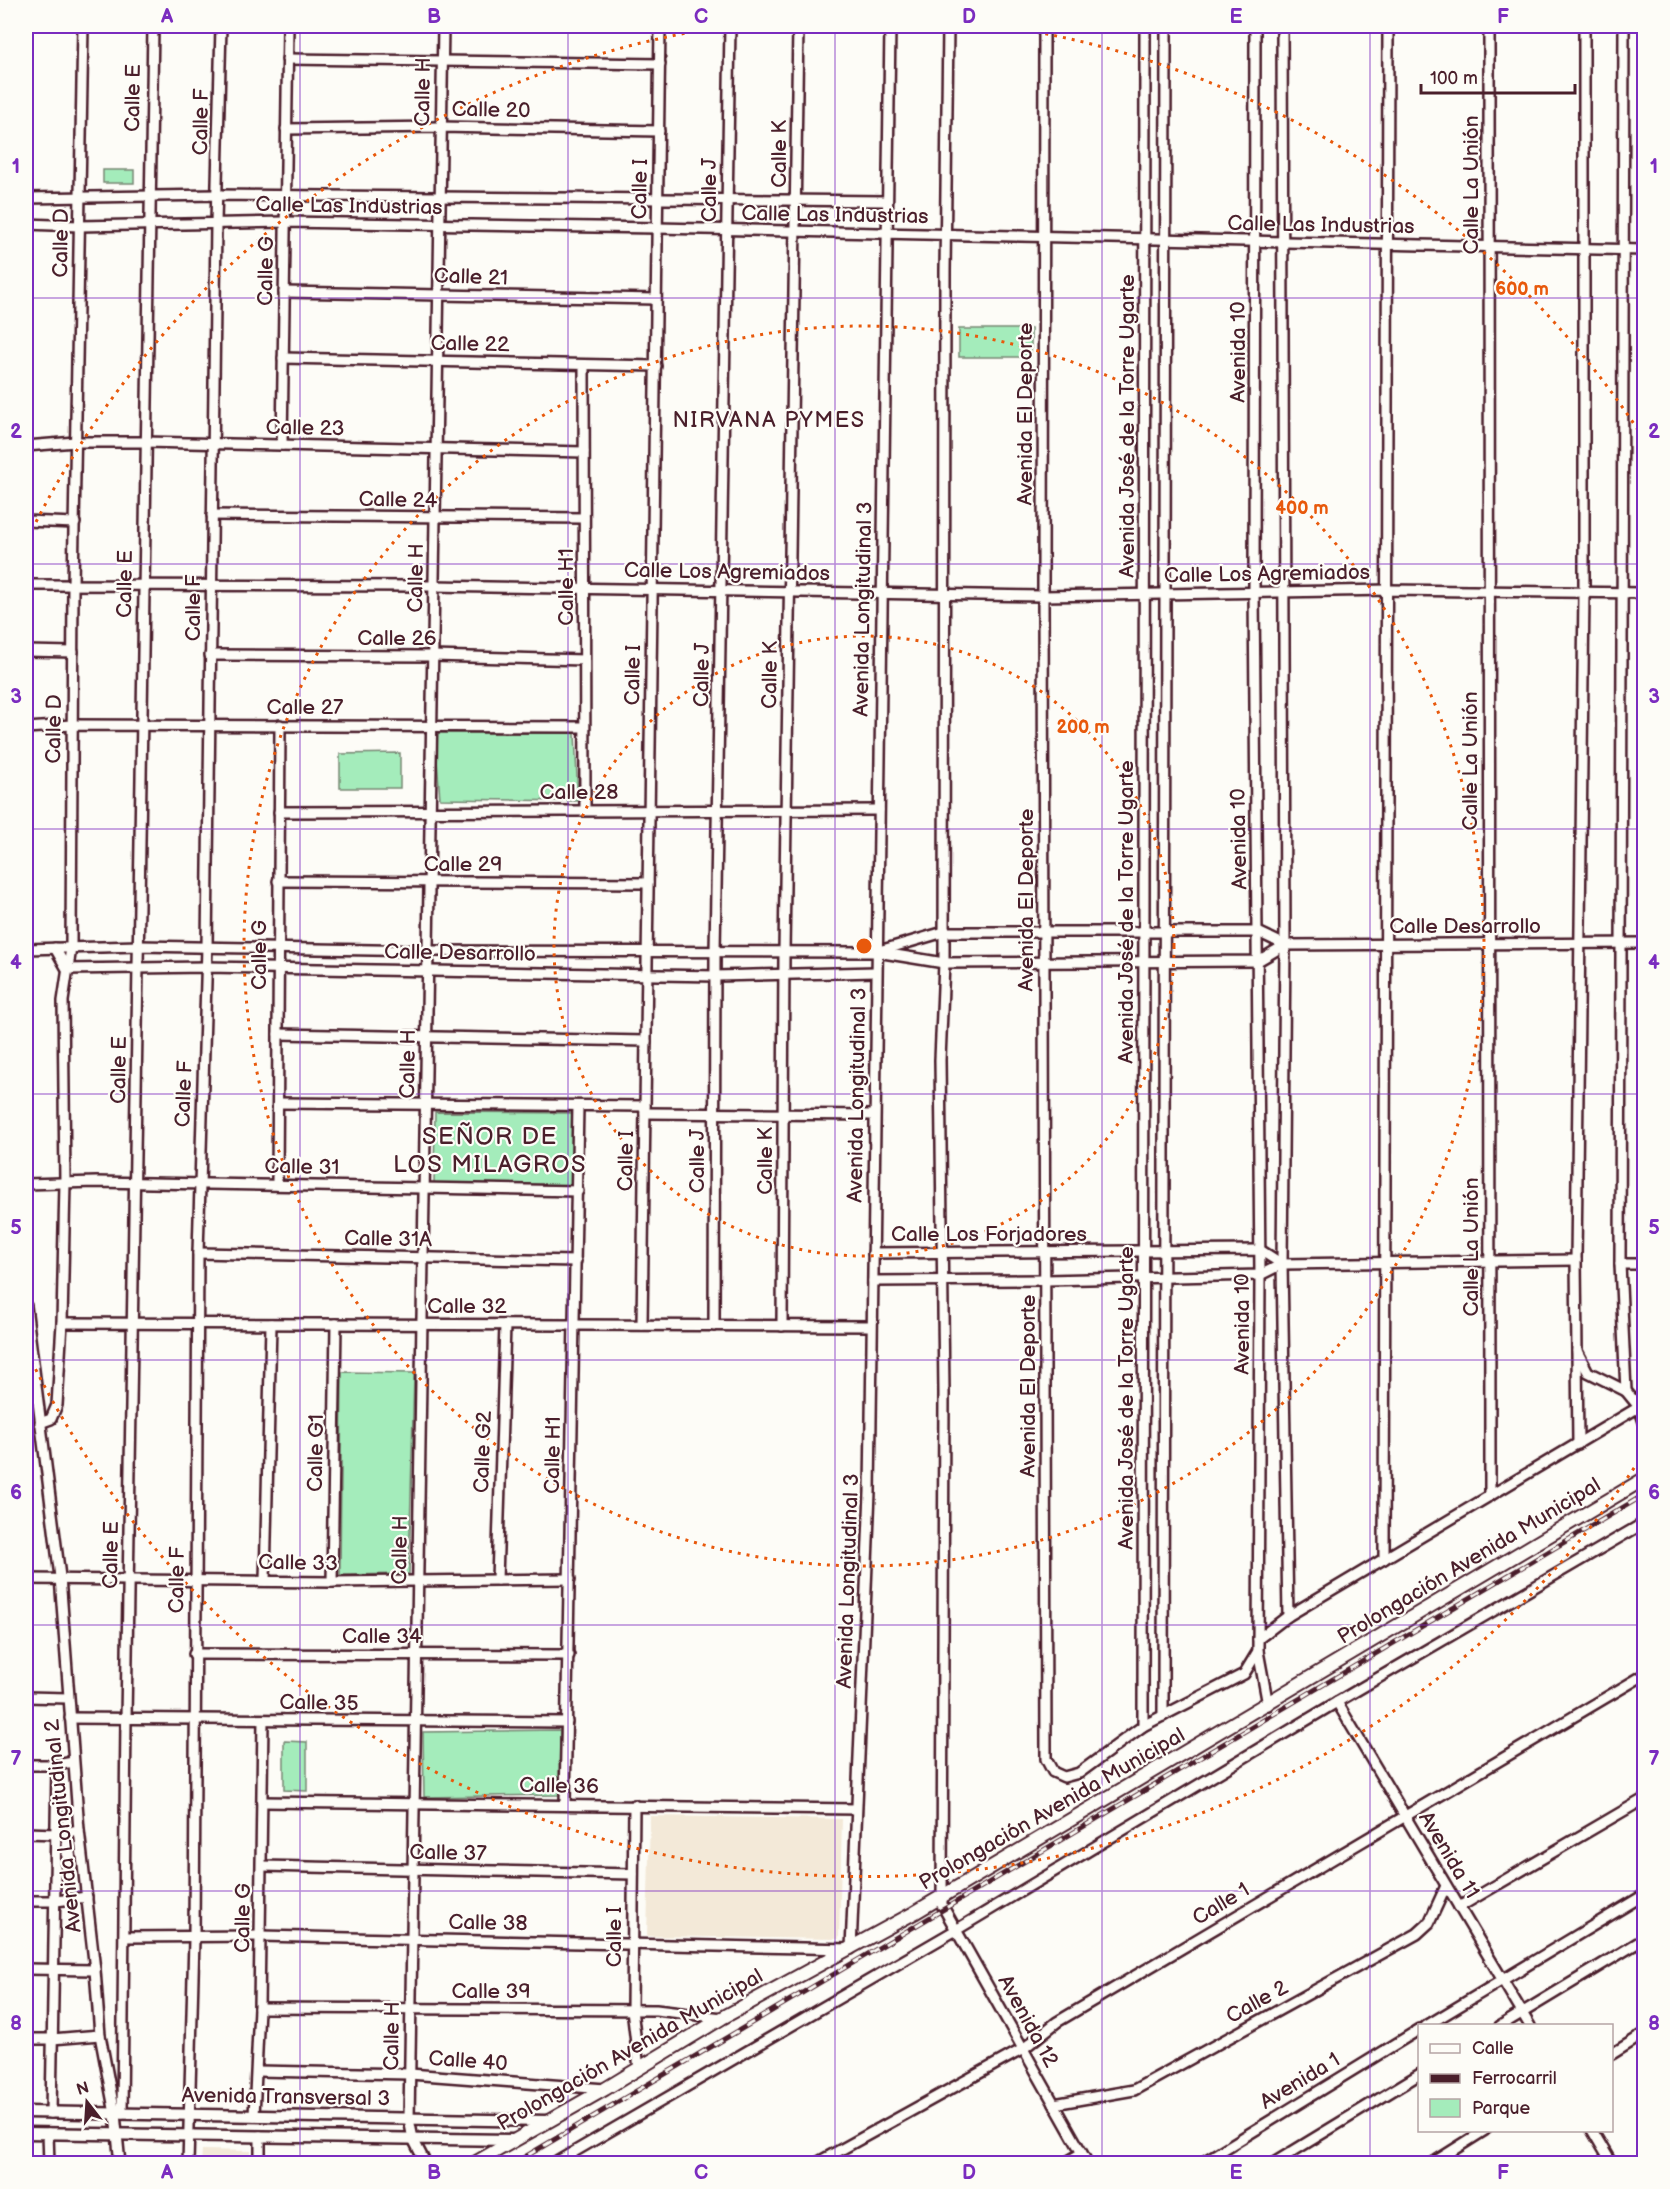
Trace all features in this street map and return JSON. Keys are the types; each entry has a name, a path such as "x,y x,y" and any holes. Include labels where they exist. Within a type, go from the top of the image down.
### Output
{"main road":[{"name":"Prolongación Avenida Municipal","path":"473,2163 605,2089 722,2018 944,1896 1644,1479"}],"street":[{"name":"Calle D","path":"40,1424 51,1419 57,1405 62,1323 65,1182 62,1057 63,1001 71,948 73,585 83,26"},
{"name":"Calle E","path":"118,2114 125,1937 142,586 153,26"},
{"name":"Calle F","path":"188,2163 194,1938 194,1654 200,1323 198,1253 207,947 210,587 221,26"},
{"name":"Calle G","path":"282,445 288,26"},
{"name":"Calle H","path":"426,2163 414,2139 409,2119 442,26"},
{"name":"Calle I","path":"642,1325 660,26"},
{"name":"Calle J","path":"714,1326 715,952 729,26"},
{"name":"Calle K","path":"782,1326 784,952 797,232 798,26"},
{"name":"Avenida Longitudinal 3","path":"851,1949 870,1492 890,26"},
{"name":"Avenida 12","path":"948,26 948,180 945,235 944,963 940,1060 943,1254 944,1911 1088,2163"},
{"name":"Avenida El Deporte","path":"1044,26 1046,1759 1053,1772 1064,1777 1079,1773 1143,1726"},
{"name":"Avenida José de la Torre Ugarte","path":"1143,1726 1145,26"},
{"name":"Avenida José de la Torre Ugarte","path":"1163,1716 1166,26"},
{"name":"Avenida 10","path":"1255,26 1257,242 1254,592 1260,1250 1258,1651 1268,1705"},
{"name":"Avenida 10","path":"1282,26 1285,945 1282,1264 1288,1616"},
{"path":"1384,1559 1389,590 1386,245 1389,26"},
{"name":"Calle La Unión","path":"1489,26 1490,1496"},
{"path":"1578,1444 1576,1260 1584,592 1584,26"},
{"path":"1624,26 1620,1264 1626,1391"},
{"path":"287,59 660,64"},
{"name":"Calle 20","path":"286,129 441,127 659,131"},
{"name":"Calle Las Industrias","path":"26,198 217,195 886,201"},
{"name":"Calle Las Industrias","path":"26,224 79,226 285,222 1644,250"},
{"name":"Calle 21","path":"284,292 438,293 656,299"},
{"name":"Calle 22","path":"283,358 656,366"},
{"name":"Calle H1","path":"584,365 585,810"},
{"name":"Calle 23","path":"26,446 75,442 145,442 584,452"},
{"name":"Calle 24","path":"212,515 435,519 584,518"},
{"path":"26,521 75,523"},
{"name":"Calle Los Agremiados","path":"26,585 583,587 1043,596 1389,590 1644,593"},
{"path":"26,651 73,652"},
{"name":"Calle 26","path":"210,655 432,656 584,660"},
{"name":"Calle 27","path":"26,728 72,725 584,727"},
{"name":"Calle G","path":"277,1185 276,948 280,725"},
{"name":"Calle 28","path":"279,812 879,810"},
{"name":"Calle 29","path":"278,881 648,883"},
{"name":"Calle Desarrollo","path":"877,952 944,932 1258,932 1285,945 1644,943"},
{"name":"Calle Desarrollo","path":"26,949 139,946 428,951 877,952 944,963 1045,963 1258,960 1285,945"},
{"path":"55,948 67,969"},
{"name":"Calle Desarrollo","path":"67,969 206,966 716,976 876,972"},
{"path":"278,1034 646,1041"},
{"path":"278,1103 578,1106 715,1114 874,1114"},
{"name":"Calle H1","path":"566,1803 578,1106"},
{"name":"Calle 31","path":"26,1184 200,1183 578,1191"},
{"path":"1260,1250 1282,1264"},
{"name":"Calle Los Forjadores","path":"873,1253 1260,1250"},
{"name":"Calle 31A","path":"198,1253 576,1261"},
{"path":"873,1281 1260,1275 1282,1264 1576,1260"},
{"path":"1620,1264 1644,1264"},
{"name":"Avenida Longitudinal 2","path":"26,1306 26,1327 60,1577 73,1762 100,2034 118,2114 116,2134 120,2163"},
{"name":"Calle 32","path":"62,1323 871,1326"},
{"path":"265,1581 270,1324"},
{"name":"Calle G1","path":"332,1582 336,1324"},
{"name":"Calle G2","path":"497,1580 505,1324"},
{"path":"1576,1350 1588,1372 1626,1391 1642,1406 1644,1422"},
{"path":"1258,1639 1288,1616 1642,1406"},
{"path":"554,2163 956,1930 1337,1702 1644,1523"},
{"name":"Calle 33","path":"26,1579 60,1577 332,1582 570,1579"},
{"path":"1143,1726 1244,1674 1258,1651"},
{"name":"Calle 34","path":"194,1654 569,1655"},
{"name":"Calle 1","path":"815,2163 1023,2049 1058,2022 1644,1675"},
{"path":"26,1697 68,1698"},
{"name":"Avenida 11","path":"1337,1702 1529,2024"},
{"name":"Calle 35","path":"70,1718 567,1722"},
{"name":"Calle G","path":"254,2116 261,1936 263,1720"},
{"path":"26,1765 57,1765 73,1762"},
{"path":"51,2113 56,1969 57,1765"},
{"path":"1459,1907 1644,1799"},
{"name":"Calle 36","path":"262,1802 566,1803 856,1809"},
{"name":"Calle I","path":"634,1805 632,2009 639,2069"},
{"path":"26,1833 57,1834 79,1830"},
{"name":"Calle 37","path":"262,1866 633,1874"},
{"name":"Calle 2","path":"1054,2104 1134,2090 1418,1934 1429,1923 1446,1886"},
{"path":"1428,2024 1644,1895"},
{"path":"26,1901 56,1901 87,1897"},
{"name":"Calle 38","path":"125,1937 261,1936 851,1949"},
{"path":"1502,2024 1644,1939"},
{"path":"26,1969 95,1970"},
{"name":"Calle 39","path":"259,2008 632,2009 722,2018"},
{"name":"Avenida 1","path":"1200,2163 1418,2030"},
{"path":"26,2039 100,2034"},
{"path":"1613,2053 1644,2034"},
{"name":"Calle 40","path":"257,2071 410,2074 605,2089"},
{"path":"1272,2163 1418,2075"},
{"name":"Avenida Transversal 3","path":"26,2112 547,2121"},
{"path":"1431,2163 1482,2132"},
{"path":"1593,2132 1612,2163"},
{"name":"Avenida Transversal 3","path":"26,2133 512,2140"},
{"path":"48,2133 49,2163"},
{"path":"260,2136 260,2163"},
{"path":"1063,2163 1082,2153"}],"shaded area":[{"path":"650,1816 842,1819 839,1939 647,1936"},
{"path":"202,2150 251,2151 251,2163 201,2163"}],"green space":[{"path":"103,170 134,170 134,183 103,183"},
{"path":"959,329 1031,329 1031,357 959,357"},
{"path":"435,733 575,733 578,801 440,799"},
{"path":"400,753 400,788 340,788 340,754"},
{"path":"435,1112 572,1113 573,1186 434,1185"},
{"path":"342,1372 414,1373 409,1574 340,1575"},
{"path":"560,1730 559,1795 424,1797 423,1732"},
{"path":"284,1741 307,1742 307,1791 284,1790"}],"railway":[{"path":"513,2164 1644,1495"}],"district":[{"name":"NIRVANA PYMES","path":"769,420"},
{"name":"SEÑOR DE LOS MILAGROS","path":"490,1150"}]}
